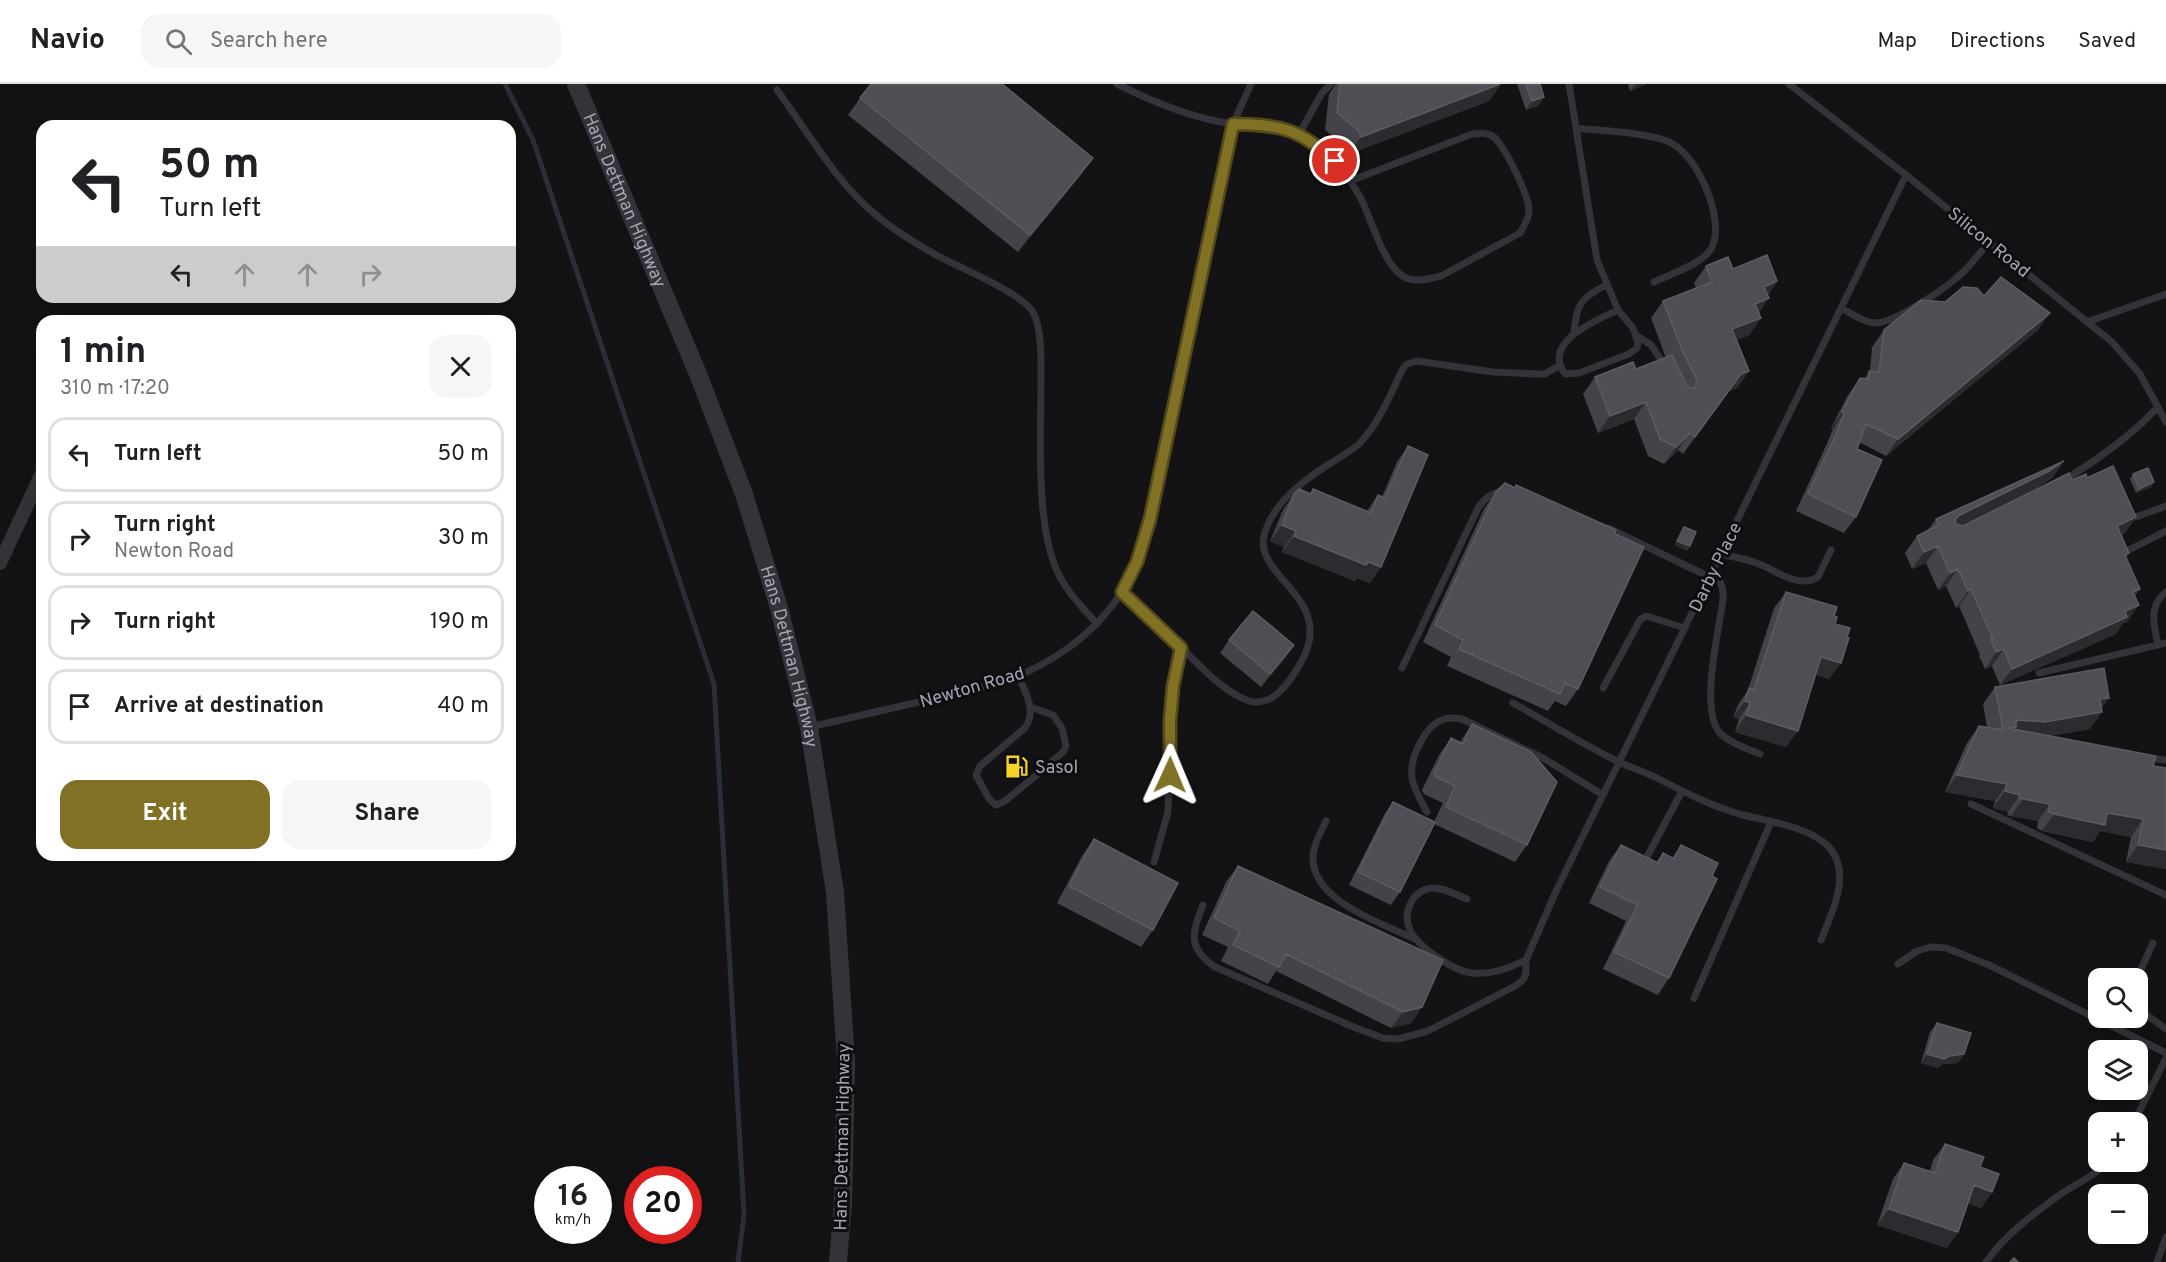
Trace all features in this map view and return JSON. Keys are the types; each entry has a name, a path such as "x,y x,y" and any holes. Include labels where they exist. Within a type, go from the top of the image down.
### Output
{"street":[{"name":"Hans Dettman Highway","path":"576,84 698,374 744,494 779,608 809,727 835,892 846,1061 843,1202 838,1262"},
{"path":"0,563 36,486"}],"lane":[{"path":"1117,84 1171,109 1233,124 1282,127 1299,134 1326,153 1350,181 1360,196 1389,261 1401,274 1410,279 1441,276 1520,233 1526,224 1529,211 1523,188 1500,146 1494,137 1484,133 1472,134 1350,181"},
{"name":"Newton Road","path":"809,727 1019,677 1076,643 1096,624 1122,592 1137,562 1150,519 1233,124 1251,84"},
{"path":"1299,134 1322,93 1331,84"},
{"path":"1569,84 1597,260 1618,310 1637,336 1656,351 1669,376"},
{"name":"Silicon Road","path":"1789,84 1906,175 2112,342 2140,374 2166,422"},
{"path":"777,90 847,187 875,214 897,231 941,257 1025,302 1033,311 1041,359 1044,513 1052,558 1059,575 1096,624"},
{"path":"1576,128 1667,141 1683,152 1702,180 1714,211 1716,237 1712,248 1705,257 1654,282"},
{"name":"Darby Place","path":"1203,905 1194,927 1194,939 1196,947 1206,961 1215,967 1383,1038 1398,1039 1428,1031 1523,980 1526,974 1526,960 1557,889 1906,175"},
{"path":"1841,308 1867,322 1878,323 1895,317 1917,306 1960,275 1989,242"},
{"path":"1574,333 1575,316 1582,300 1586,295 1606,285"},
{"path":"2087,322 2166,294"},
{"path":"1618,310 1587,324 1574,333 1564,345 1560,365 1565,374 1579,373 1629,354 1636,348 1637,336"},
{"path":"1122,592 1228,690 1250,701 1260,702 1273,698 1289,683 1308,651 1311,639 1311,626 1302,603 1267,560 1263,551 1265,532 1283,500 1298,486 1348,453 1359,443 1374,425 1407,364 1417,361 1493,372 1538,374 1545,374 1560,365"},
{"path":"2058,483 2089,465 2127,438 2158,406"},
{"path":"1402,668 1478,508 1485,498 1494,493 1505,491 1514,493"},
{"path":"2124,510 2131,517 2136,517 2166,506"},
{"path":"1598,523 1720,582 1724,595 1712,678 1711,698 1714,722 1722,735 1760,754"},
{"path":"2123,553 2166,531"},
{"path":"1721,554 1746,560 1788,578 1805,582 1818,577 1831,550"},
{"path":"2158,645 2153,614 2156,600 2166,592"},
{"path":"1603,688 1640,620 1646,616 1685,628"},
{"path":"2039,673 2166,643"},
{"path":"1154,862 1168,812 1170,720 1173,686 1181,648"},
{"path":"1019,677 1031,715 1025,728 977,770 978,779 989,799 996,805 1010,798 1063,752 1066,746 1062,728 1053,715 1030,707"},
{"path":"1513,704 1620,762 1721,809 1815,836 1828,846 1834,856 1839,870 1840,885 1837,900 1821,940"},
{"path":"1427,812 1411,775 1414,760 1422,740 1431,728 1441,720 1451,717 1462,719 1544,758 1603,795"},
{"path":"2144,757 2166,760"},
{"path":"1647,857 1682,791"},
{"path":"1971,804 2166,895"},
{"path":"1326,821 1313,856 1314,869 1322,885 1332,895 1353,909 1416,939 1453,966 1471,973 1503,970 1526,960"},
{"path":"1694,998 1772,822"},
{"path":"1416,939 1407,919 1408,907 1415,896 1424,890 1433,888 1442,889 1467,899"},
{"path":"2142,968 2153,943"},
{"path":"1898,964 1917,951 1931,947 1946,948 1989,965 2166,1053"},
{"path":"2148,1016 2166,1029"},
{"path":"2139,1112 2166,1059"},
{"path":"1986,1262 2002,1242 2059,1195 2087,1179 2094,1172"},
{"path":"2157,1262 2166,1237"}],"building":[{"path":"871,84 1002,84 1093,158 1030,235 860,98"},
{"path":"1340,84 1500,84 1361,137 1359,131 1337,113"},
{"path":"1526,84 1540,84 1544,97 1532,101"},
{"path":"1767,255 1777,281 1764,287 1769,298 1755,304 1761,318 1732,329 1749,371 1741,374 1695,437 1690,433 1676,447 1660,439 1646,402 1610,416 1595,377 1633,362 1636,369 1672,355 1687,386 1695,388 1697,380 1682,350 1663,301 1712,282 1706,266 1728,257 1733,269"},
{"path":"2001,277 2050,313 1898,439 1866,424 1857,449 1882,460 1856,517 1808,494 1837,432 1844,413 1842,412 1860,378 1868,379 1869,371 1879,372 1884,330 1921,300 1945,302 1963,287 1977,288 1984,296"},
{"path":"1408,446 1428,455 1381,567 1368,562 1366,565 1294,536 1296,531 1282,525 1294,494 1299,489 1311,494 1313,489 1371,513 1378,495 1385,498"},
{"path":"2064,461 2049,471 1958,516 1955,520 1956,524 1963,526 2069,473 2072,480 2086,474 2087,478 2113,466 2136,517 2117,526 2129,553 2125,555 2140,589 2133,592 2139,605 2125,611 2127,617 2012,669 2004,649 1996,652 1991,639 1993,639 1971,589 1968,591 1958,569 1950,573 1938,546 1924,552 1917,536 1939,525 1936,519"},
{"path":"2148,468 2154,482 2139,489 2133,474"},
{"path":"1505,483 1515,488 1516,485 1616,530 1615,534 1644,547 1578,689 1565,683 1560,694 1459,649 1463,640 1435,625 1496,492"},
{"path":"1684,527 1696,532 1690,546 1677,541"},
{"path":"1786,592 1837,607 1834,616 1837,617 1835,624 1850,628 1841,663 1821,657 1798,731 1746,715 1750,703 1745,701 1749,688 1754,690"},
{"path":"1253,611 1294,645 1270,674 1229,640"},
{"path":"2104,668 2109,698 2100,699 2102,712 2045,722 2019,720 2016,722 2016,727 2008,728 2156,756 2153,766 2166,768 2166,850 2138,845 2143,819 2107,813 2105,825 2054,814 2048,811 2050,804 2019,798 2020,795 2005,791 2007,784 1957,775 1979,726 2003,730 1995,687"},
{"path":"1472,724 1531,752 1557,782 1527,845 1446,807 1455,786 1436,777 1434,773 1451,738 1463,744"},
{"path":"1393,802 1435,822 1400,892 1358,872"},
{"path":"1094,839 1178,883 1153,930 1069,886"},
{"path":"1621,845 1658,863 1663,853 1674,859 1681,845 1718,863 1712,876 1717,879 1669,978 1614,952 1638,905 1600,887"},
{"path":"1238,866 1443,960 1422,1007 1403,1012 1286,954 1279,967 1233,945 1240,931 1214,918"},
{"path":"1937,1023 1971,1033 1964,1054 1944,1059 1927,1054"},
{"path":"1945,1144 1984,1157 1980,1167 1999,1174 1992,1192 1974,1185 1958,1232 1889,1209 1904,1163 1935,1173"}],"waterway":[{"path":"505,84 533,140 714,684 744,1215 738,1262"}],"place":[{"name":"Sasol","path":"1017,767"}],"route":[{"path":"1170,775 1170,720 1173,686 1181,648 1122,592 1137,562 1150,519 1233,124 1282,127 1317,145 1335,161"}]}
